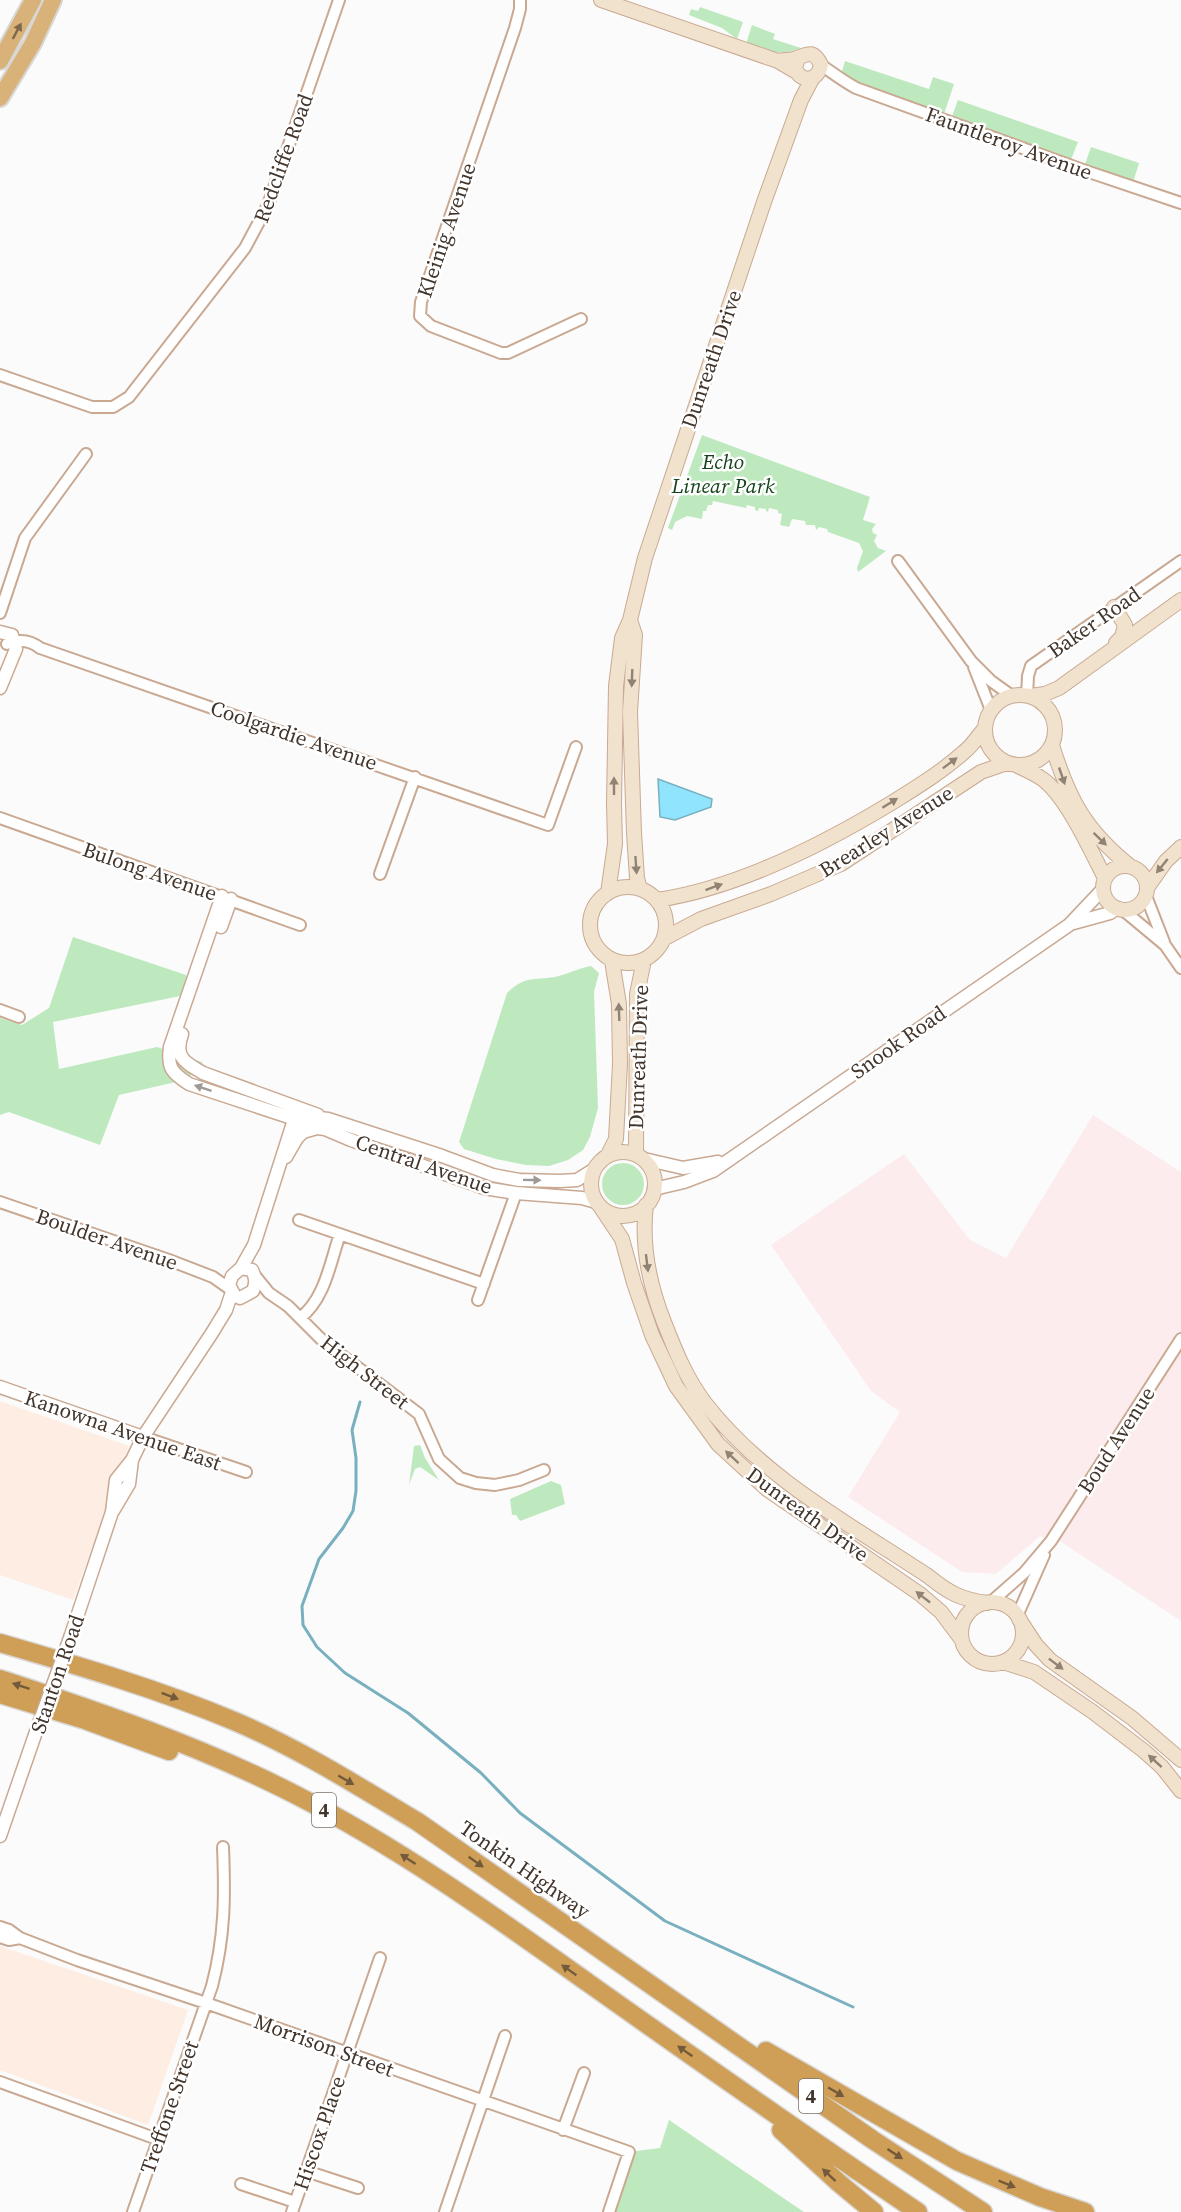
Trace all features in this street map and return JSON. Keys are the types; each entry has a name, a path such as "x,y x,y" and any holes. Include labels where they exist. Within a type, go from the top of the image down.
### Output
{"highway":[{"path":"0,61 33,0"},
{"path":"0,98 33,43 53,0"},
{"name":"4","path":"0,1633 115,1677"},
{"name":"Tonkin Highway","path":"0,1643 115,1677 235,1722 299,1753 418,1822 864,2134 983,2212"},
{"name":"4","path":"0,1679 108,1714 200,1750 295,1794 379,1841 458,1891 918,2212"},
{"name":"4","path":"0,1694 86,1720 295,1794"},
{"path":"640,1977 957,2161 1040,2197 1085,2212"},
{"path":"733,2085 839,2183 874,2212"}],"main road":[{"name":"Fauntleroy Avenue","path":"601,0 778,61 803,72"},
{"path":"805,54 812,54 821,65 818,73 803,72 805,54"},
{"name":"Dunreath Drive","path":"608,893 615,844 616,686 622,638 630,620 645,558 764,202 801,100 803,72"},
{"path":"1181,600 1051,692 1004,699 991,711 985,728 990,749 997,757 1036,775 1053,788 1073,819 1104,883 1107,901 1120,909 1137,906 1166,861 1181,847"},
{"path":"1092,664 1124,633 1122,619 1114,607"},
{"name":"Dunreath Drive","path":"630,620 635,635 630,712 634,833 637,878 640,889"},
{"path":"1011,764 1027,765 1038,761 1052,745 1055,732 1053,718 1044,705 1029,696"},
{"name":"Brearley Avenue","path":"657,900 681,897 711,888 799,853 854,826 966,751 985,728"},
{"path":"1052,745 1066,787 1085,821 1099,838 1144,877 1146,892"},
{"name":"Brearley Avenue","path":"664,938 694,922 771,894 841,864 981,772 1011,764"},
{"path":"1104,883 1113,869 1131,867"},
{"path":"629,887 640,889 657,900 667,925 660,947 644,960 623,964 612,961 599,951 590,933 591,915 600,899 608,893 618,888 629,887"},
{"name":"Dunreath Drive","path":"640,1157 637,994 644,960"},
{"name":"Dunreath Drive","path":"608,1155 616,1139 620,1064 619,1004 612,961"},
{"path":"627,1152 640,1157 653,1173 654,1189 646,1205 630,1215 611,1214 599,1205 590,1186 593,1170 599,1161 608,1155 627,1152"},
{"name":"Dunreath Drive","path":"599,1205 622,1239 652,1335 676,1386 718,1444 768,1491 920,1594 941,1612 962,1640"},
{"name":"Dunreath Drive","path":"646,1205 644,1229 648,1271 656,1301 685,1372 705,1402 730,1432 768,1468 948,1592 964,1599 989,1602"},
{"path":"1181,1760 1132,1718 1050,1660 1036,1645 1018,1617 1006,1605 989,1602 969,1612 964,1620 962,1640 966,1650 973,1657 982,1662 1003,1662 1034,1672 1093,1712 1150,1756 1181,1791"},
{"path":"1003,1662 1018,1649 1022,1639 1018,1617"}],"street":[{"name":"Redcliffe Road","path":"0,375 85,405 107,408 125,401 232,267 255,232 271,198 339,0"},
{"name":"Kleinig Avenue","path":"522,3 421,302 420,316 431,326 501,353 508,353 581,319"},
{"name":"Fauntleroy Avenue","path":"821,65 839,79"},
{"name":"Fauntleroy Avenue","path":"803,72 839,79 856,88 934,117 1181,203"},
{"path":"0,613 25,538 86,454"},
{"path":"898,561 971,661 991,681 1012,696"},
{"name":"Baker Road","path":"1029,696 1029,670 1034,664 1181,561"},
{"name":"Coolgardie Avenue","path":"0,632 12,635 10,643 26,641 40,648 548,825 576,747"},
{"path":"0,688 7,667 15,655 10,643"},
{"path":"971,661 991,711"},
{"path":"380,874 415,777"},
{"name":"Bulong Avenue","path":"0,818 300,925"},
{"name":"Snook Road","path":"654,1189 684,1182 714,1170 1069,925 1104,883"},
{"path":"1146,892 1165,945 1181,968"},
{"name":"Central Avenue","path":"226,897 180,1039 178,1048 187,1064 203,1073 285,1104 326,1124 351,1140 484,1188 561,1196 599,1205"},
{"name":"Central Avenue","path":"226,897 170,1047 172,1072 189,1084 258,1107 297,1128"},
{"path":"1120,909 1165,945"},
{"name":"Snook Road","path":"1069,925 1120,909"},
{"path":"0,1010 19,1017"},
{"path":"238,1293 280,1166 297,1128 285,1104"},
{"name":"Central Avenue","path":"258,1107 280,1120 285,1128 297,1128 310,1117 326,1124 442,1156 493,1175 519,1180 577,1180 593,1170"},
{"name":"Snook Road","path":"640,1157 683,1168 728,1160"},
{"path":"478,1300 516,1193"},
{"name":"Boulder Avenue","path":"0,1202 169,1260 213,1277 238,1293"},
{"path":"299,1220 484,1284"},
{"path":"300,1318 310,1310 319,1296 340,1234"},
{"path":"238,1293 256,1284 245,1273"},
{"name":"Boulder Avenue","path":"213,1277 245,1273"},
{"name":"High Street","path":"245,1273 268,1293 278,1298 323,1341 419,1414 439,1459 460,1478 495,1485 519,1480 544,1470"},
{"path":"238,1293 268,1293"},
{"name":"Stanton Road","path":"0,1836 112,1512 129,1484 132,1460 143,1437 238,1293"},
{"name":"Boud Avenue","path":"1018,1617 1029,1586 1051,1541 1181,1339"},
{"name":"Kanowna Avenue East","path":"0,1388 246,1472"},
{"name":"Boud Avenue","path":"989,1602 1024,1573 1051,1541"},
{"name":"Treffone Street","path":"133,2212 218,1965 223,1937 223,1846"},
{"name":"Morrison Street","path":"0,1927 20,1938 629,2152 609,2212"},
{"name":"Morrison Street","path":"0,1937 9,1940 20,1938"},
{"name":"Hiscox Place","path":"293,2207 380,1958"},
{"path":"448,2211 505,2036"},
{"path":"563,2130 584,2073"},
{"path":"0,2082 157,2139"},
{"path":"306,2170 358,2188"},
{"path":"241,2184 293,2207"}],"shaded area":[{"path":"1093,1115 1181,1172 1181,1621 1061,1542 1040,1536 996,1574 962,1572 848,1497 900,1412 871,1391 771,1245 904,1154 970,1240 1006,1258"},
{"path":"0,1401 129,1446 73,1600 0,1575"},
{"path":"0,1946 188,2010 148,2125 0,2070"}],"green space":[{"path":"700,7 743,22 737,39 722,28 689,15 691,9 698,11"},
{"path":"752,25 775,34 773,39 801,48 780,52 746,44"},
{"path":"845,61 929,89 933,77 954,84 943,117 848,81 841,75"},
{"path":"958,100 1078,142 1070,162 951,119"},
{"path":"1091,147 1139,163 1132,186 1083,170"},
{"name":"Echo Linear Park","path":"702,435 870,497 863,520 876,524 872,529 877,535 874,541 878,548 886,551 858,572 857,568 863,551 859,543 828,532 827,529 819,527 816,530 815,525 806,525 805,521 792,519 789,527 780,525 782,514 778,513 778,510 769,508 768,512 766,509 759,508 758,511 755,507 747,505 746,508 713,501 712,505 708,505 706,511 703,511 702,519 687,516 675,522 672,530 668,528"},
{"path":"73,937 186,975 185,995 53,1022 59,1069 157,1047 202,1062 205,1072 192,1072 189,1079 119,1095 100,1145 9,1112 0,1115 0,1018 22,1025 49,1008"},
{"path":"591,966 599,973 594,992 598,1108 590,1137 583,1150 568,1160 549,1166 526,1165 496,1159 464,1149 459,1142 507,993 526,980 551,978"},
{"path":"623,1163 631,1164 638,1169 643,1176 643,1192 638,1199 631,1204 623,1205 615,1204 608,1199 603,1192 602,1184 603,1176 608,1169 615,1164"},
{"path":"420,1445 425,1458 439,1480 420,1467 415,1469 409,1485 414,1446"},
{"path":"551,1481 561,1485 565,1504 520,1521 516,1515 512,1515 510,1499"},
{"path":"669,2120 804,2212 609,2212 629,2152 660,2148"}],"water":[{"path":"658,779 712,799 711,807 675,820 660,817"}],"waterway":[{"path":"360,1402 352,1430 356,1458 356,1491 353,1511 319,1559 302,1606 303,1625 317,1647 345,1673 408,1713 481,1773 520,1813 665,1921 853,2007"}]}
